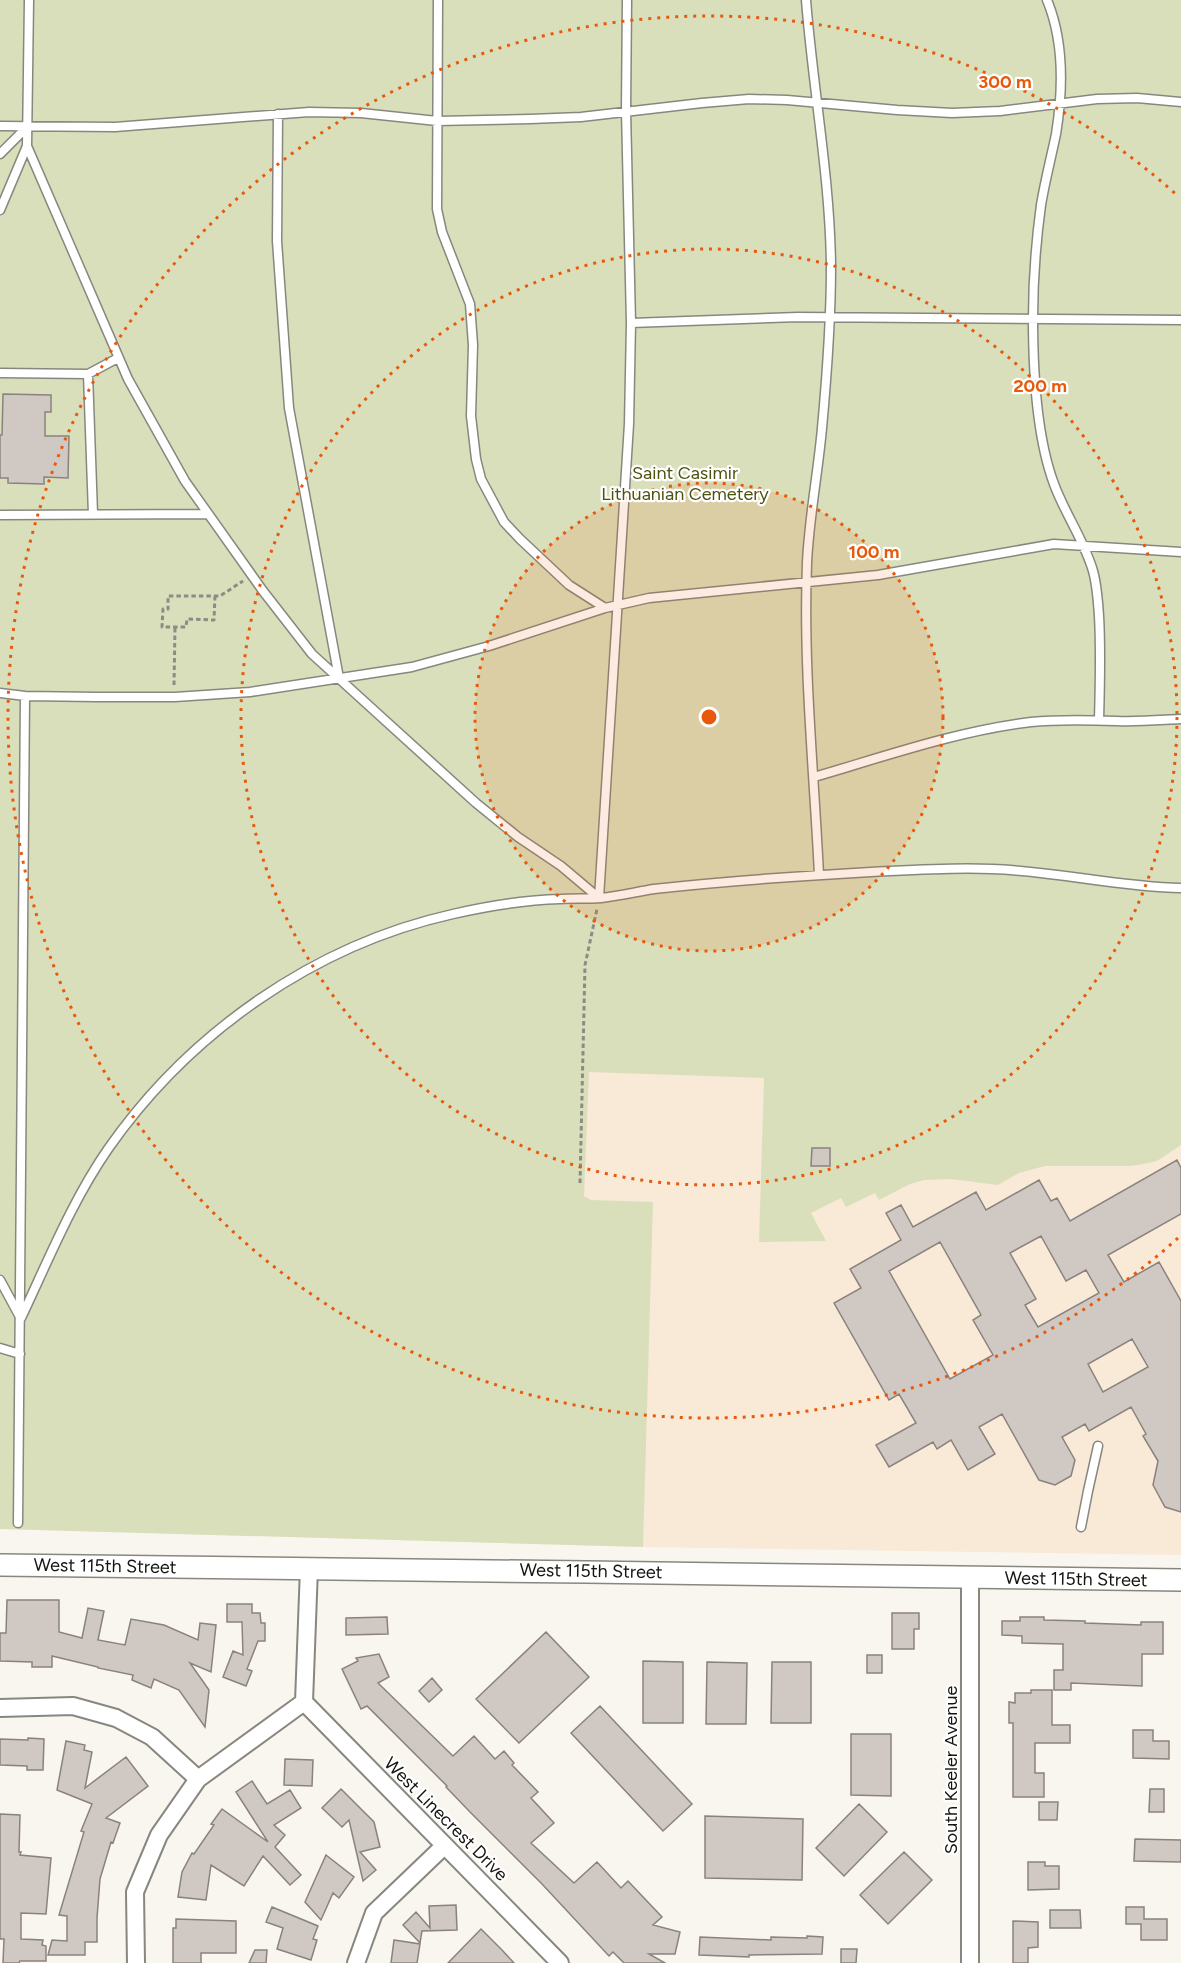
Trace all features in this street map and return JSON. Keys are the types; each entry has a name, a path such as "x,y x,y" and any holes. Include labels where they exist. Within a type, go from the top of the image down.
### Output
{"street":[{"name":"West 115th Street","path":"0,1565 1181,1580"},
{"path":"135,1963 135,1892 159,1835 198,1779 304,1702 309,1568"},
{"name":"South Keeler Avenue","path":"970,1578 970,1963"},
{"name":"West Linecrest Drive","path":"304,1702 560,1963"},
{"path":"0,1708 73,1706 116,1718 152,1737 198,1779"},
{"path":"356,1963 374,1913 444,1846"}],"lane":[{"path":"0,210 27,146 29,0"},
{"path":"438,0 437,209 442,232 470,304 473,345 471,416 476,459 481,479 504,522 520,539 569,585 605,608"},
{"path":"599,898 629,424 631,322 626,111 627,0"},
{"path":"806,0 830,225 831,318 812,512 806,631 819,875"},
{"path":"1047,0 1058,44 1059,104 1056,134 1041,205 1034,280 1034,355 1044,452 1065,512 1084,546 1093,571 1098,598 1101,642 1099,720"},
{"path":"0,126 115,127 309,111 361,113 437,121 550,118 749,99 952,113 1000,111 1097,99 1137,98 1181,102"},
{"path":"278,114 277,241 289,408 339,679"},
{"path":"0,154 27,127"},
{"path":"27,146 128,379 186,481 208,514 312,654 476,803 518,837 561,866 599,898"},
{"path":"631,322 831,318 1181,320"},
{"path":"0,373 88,374 118,358"},
{"path":"88,374 93,514"},
{"path":"0,515 208,514"},
{"path":"0,693 25,696 175,697 250,692 412,667 489,646 605,608 649,598 878,575 1054,544 1181,552"},
{"path":"18,1523 25,696"},
{"path":"814,777 985,729 1032,722 1181,719"},
{"path":"21,1318 77,1202 107,1150 144,1103 186,1058 235,1016 301,973 343,952 394,931 451,914 510,904 558,898 599,898 654,890 819,875 958,868 997,869 1145,887 1181,888"},
{"path":"0,1280 21,1318"},
{"path":"0,1347 20,1354"},
{"path":"1081,1527 1098,1446"}],"path":[{"path":"215,596 214,620 187,619 186,627 162,627 163,609 168,609 168,596 215,596 220,596 252,575"},
{"path":"175,627 175,697"},
{"path":"580,1182 585,965 599,898"}],"shaded area":[{"path":"1181,973 1181,1555 643,1547 50,1530 150,1139"}],"green space":[{"name":"Saint Casimir Lithuanian Cemetery","path":"0,0 1181,0 1181,1145 1157,1161 1131,1166 1045,1166 1019,1173 998,1185 951,1179 924,1180 910,1184 879,1200 875,1193 846,1207 841,1198 811,1213 826,1241 759,1242 764,1078 589,1072 584,1196 591,1200 653,1202 643,1547 0,1529"}],"building":[{"path":"3,394 51,395 51,412 45,412 45,436 69,436 68,478 44,477 44,484 8,483 8,478 0,478"},
{"path":"812,1148 830,1148 830,1166 811,1166"},
{"path":"1177,1160 1181,1168 1181,1214 1108,1255 1124,1282 1159,1262 1181,1301 1181,1512 1165,1507 1153,1485 1158,1461 1143,1436 1146,1434 1131,1407 1089,1431 1085,1424 1062,1437 1075,1460 1071,1476 1055,1485 1039,1480 1002,1414 979,1427 995,1454 968,1470 951,1440 937,1449 933,1442 889,1467 876,1445 916,1423 899,1394 889,1400 834,1303 861,1288 850,1269 901,1240 886,1213 901,1205 913,1227 976,1192 986,1210 1039,1180 1051,1201 1057,1198 1070,1221","holes":["1041,1236 1066,1281 1086,1270 1099,1293 1038,1327 1025,1305 1036,1299 1010,1253","940,1242 981,1315 973,1320 993,1355 950,1379 889,1271","1132,1339 1148,1367 1103,1392 1088,1364"]},
{"path":"7,1600 59,1600 59,1632 82,1638 88,1608 104,1611 98,1640 125,1645 131,1619 164,1625 198,1640 200,1623 216,1625 211,1672 190,1663 209,1690 205,1727 179,1690 154,1679 151,1688 132,1680 133,1675 52,1656 52,1667 32,1667 32,1662 0,1661 0,1633 6,1633"},
{"path":"227,1604 252,1604 252,1613 260,1613 261,1623 265,1623 265,1641 258,1641 247,1669 252,1671 246,1686 223,1677 233,1651 243,1655 242,1622 227,1622"},
{"path":"892,1613 919,1613 919,1629 914,1629 914,1649 892,1649"},
{"path":"387,1617 388,1634 346,1635 346,1618"},
{"path":"1020,1617 1141,1625 1141,1622 1163,1622 1163,1654 1142,1654 1142,1686 1071,1683 1071,1690 1054,1690 1054,1670 1063,1670 1063,1644 1022,1643 1022,1636 1002,1635 1002,1621 1020,1621"},
{"path":"546,1632 589,1677 519,1743 476,1699"},
{"path":"379,1654 389,1677 378,1683 453,1756 474,1736 495,1759 504,1751 514,1763 512,1765 538,1792 531,1798 554,1823 531,1843 574,1883 597,1862 621,1888 628,1881 662,1917 653,1925 680,1932 675,1954 649,1954 665,1963 624,1963 613,1952 609,1956 542,1884 367,1706 361,1709 342,1669 358,1661 356,1658"},
{"path":"867,1655 882,1655 882,1673 867,1673"},
{"path":"643,1661 683,1662 683,1723 643,1723"},
{"path":"707,1662 747,1663 746,1724 706,1724"},
{"path":"772,1662 811,1662 811,1723 771,1723"},
{"path":"432,1678 442,1690 429,1702 419,1691"},
{"path":"1031,1690 1052,1690 1052,1725 1070,1725 1070,1743 1035,1743 1035,1773 1044,1773 1044,1797 1013,1797 1013,1723 1009,1723 1009,1702 1015,1703 1015,1693 1031,1693"},
{"path":"600,1706 692,1804 663,1831 571,1733"},
{"path":"1133,1730 1153,1730 1153,1741 1169,1741 1169,1759 1133,1758"},
{"path":"851,1734 891,1734 891,1796 851,1795"},
{"path":"28,1738 44,1739 43,1770 27,1770 27,1766 0,1765 0,1739 28,1740"},
{"path":"66,1741 85,1745 84,1750 92,1752 85,1788 126,1757 148,1786 106,1818 120,1823 113,1843 111,1842 100,1879 97,1942 85,1942 85,1955 48,1955 52,1940 67,1941 67,1916 59,1915 84,1832 81,1831 92,1804 57,1790"},
{"path":"285,1759 313,1760 312,1786 284,1785"},
{"path":"252,1781 267,1804 290,1790 301,1808 274,1825 285,1835 275,1847 301,1875 290,1885 263,1856 244,1886 211,1865 206,1900 178,1897 182,1872 192,1853 194,1854 214,1825 211,1824 222,1809 268,1842 236,1792"},
{"path":"341,1789 374,1822 380,1847 360,1852 376,1870 363,1881 349,1820 342,1827 322,1808"},
{"path":"1150,1789 1164,1789 1164,1812 1149,1812"},
{"path":"1039,1802 1058,1802 1057,1820 1039,1820"},
{"path":"859,1804 887,1832 844,1876 816,1848"},
{"path":"0,1814 20,1815 20,1855 51,1858 46,1914 21,1913 21,1939 43,1940 42,1945 46,1946 46,1961 3,1963 4,1939 0,1939"},
{"path":"705,1816 803,1819 802,1880 705,1878"},
{"path":"1135,1839 1181,1840 1181,1862 1134,1861"},
{"path":"904,1852 932,1880 888,1924 860,1895"},
{"path":"326,1855 354,1877 339,1898 333,1893 321,1920 305,1902"},
{"path":"1028,1862 1045,1862 1045,1866 1059,1866 1059,1889 1028,1890"},
{"path":"456,1905 457,1930 422,1931 420,1943 403,1925 416,1912 430,1928 429,1906"},
{"path":"272,1907 318,1926 313,1939 317,1940 311,1960 277,1949 283,1928 266,1922"},
{"path":"1126,1907 1144,1907 1144,1919 1167,1919 1167,1940 1141,1940 1141,1924 1126,1924"},
{"path":"1050,1910 1080,1910 1081,1928 1050,1928"},
{"path":"176,1919 236,1921 236,1953 201,1953 201,1963 173,1963 173,1928 176,1928"},
{"path":"1013,1921 1038,1922 1038,1947 1028,1948 1028,1963 1013,1963"},
{"path":"481,1929 514,1963 448,1963"},
{"path":"807,1936 823,1937 822,1954 749,1955 749,1957 699,1955 700,1937 771,1940 771,1937 807,1938"},
{"path":"394,1940 420,1944 417,1963 391,1963"},
{"path":"841,1949 857,1949 856,1963 841,1963"},
{"path":"255,1950 267,1950 266,1963 249,1963"}]}
